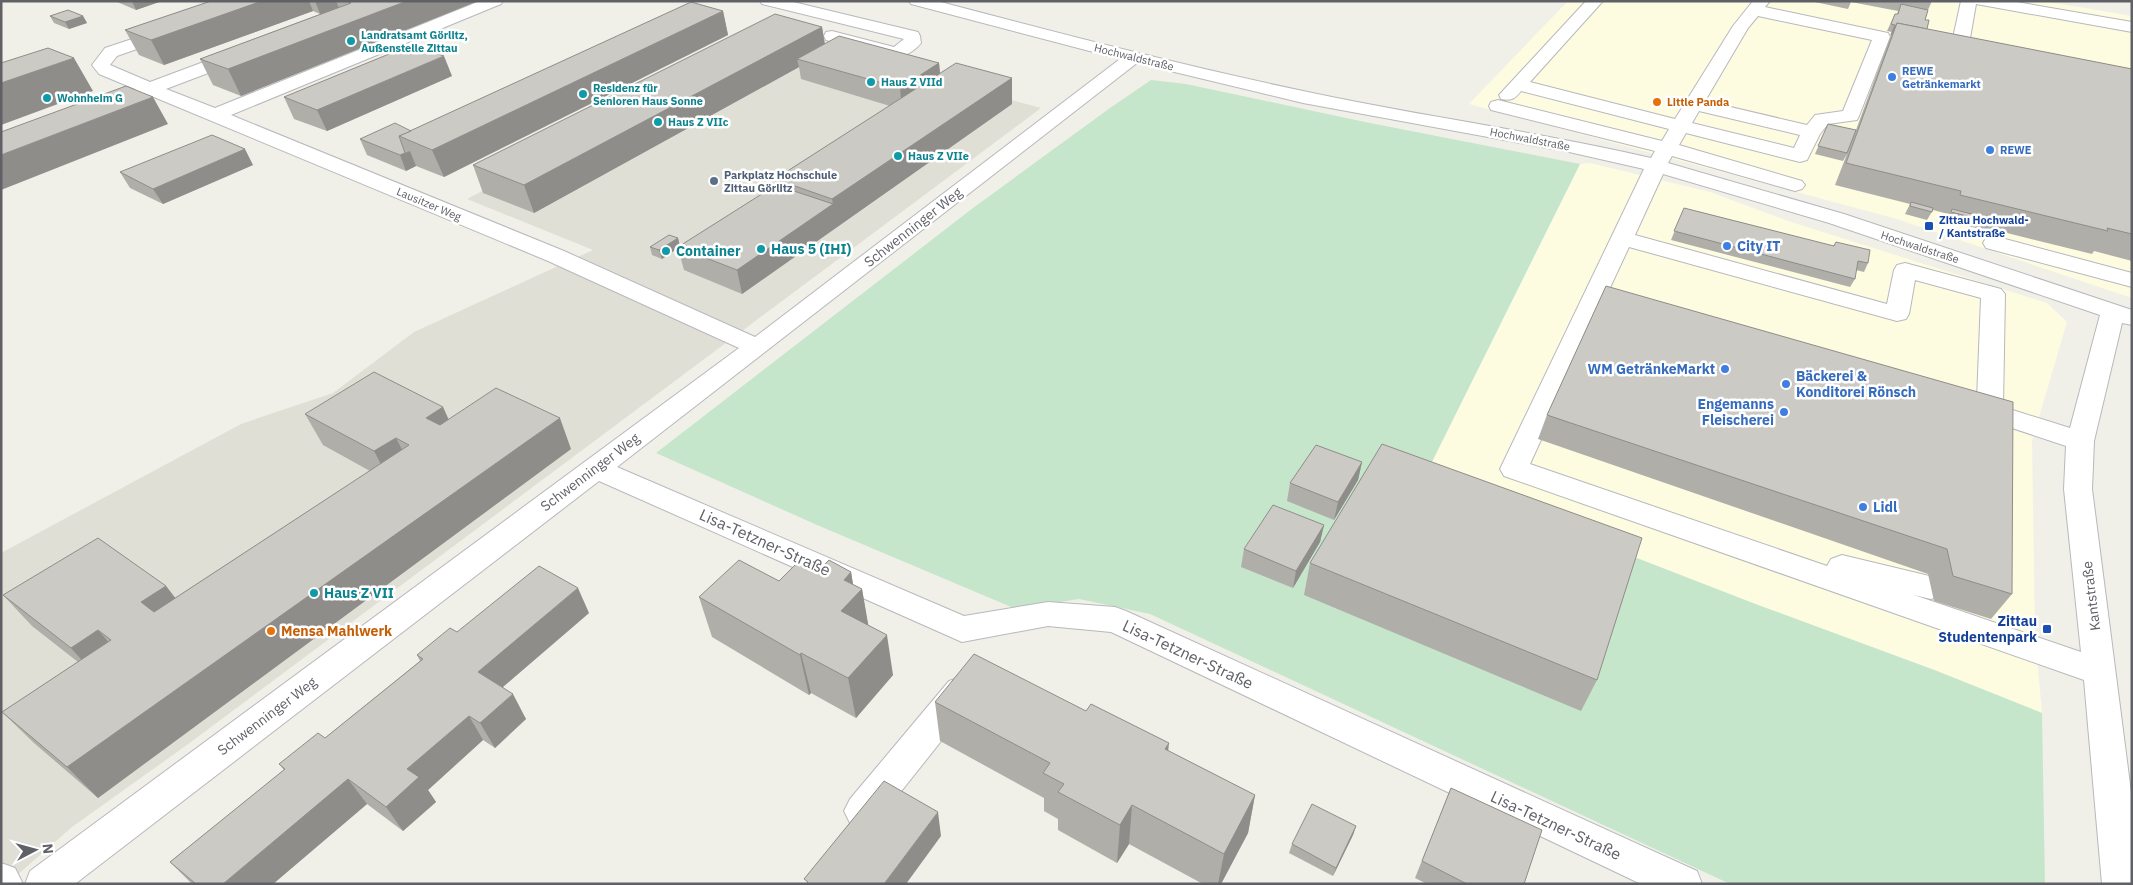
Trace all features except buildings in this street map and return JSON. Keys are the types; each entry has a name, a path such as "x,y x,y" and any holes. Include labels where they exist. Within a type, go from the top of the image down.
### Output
{"street":[{"path":"215,115 495,1"},
{"path":"768,1 899,32 912,36 912,43 896,53 832,36"},
{"name":"Hochwaldstraße","path":"917,1 1134,57 1303,97 1546,141 1662,157 1794,206 2123,315"},
{"path":"1478,129 1595,1"},
{"path":"1518,85 1800,156 1810,132 1822,119 1850,116 1888,23 1778,1"},
{"path":"1969,1 1960,47 2008,56"},
{"path":"1982,1 2132,27"},
{"path":"1882,37 1758,6 1741,26 1696,104 1680,126 1662,157 1621,238 1596,296 1514,469 2100,672"},
{"name":"Lausitzer Weg","path":"184,27 111,52 101,65 106,70 556,256 757,347"},
{"path":"1944,35 1962,39"},
{"path":"123,98 254,50"},
{"name":"Schwenninger Weg","path":"44,884 757,347 1134,57"},
{"path":"1696,104 1810,132"},
{"path":"1498,106 1662,157 1795,185"},
{"path":"1621,238 1897,314 1905,270 1993,294 1990,411"},
{"path":"1994,243 2132,280"},
{"path":"1596,296 1658,314"},
{"name":"Kantstraße","path":"2122,884 2100,672 2078,489 2080,441 2110,321 2123,315"},
{"path":"1953,400 2080,441"},
{"name":"Lisa-Tetzner-Straße","path":"595,468 962,629 1048,614 1115,620 1683,884"},
{"path":"1700,534 1931,587"},
{"path":"845,833 983,664"}],"shaded area":[{"path":"1568,1 2044,1 2132,16 2132,298 1897,219 1469,104"},
{"path":"778,37 1041,108 191,742 72,827 7,884 1,884 1,553 241,424 333,393 414,332 593,250 467,199"},
{"path":"1151,80 1186,84 1365,122 1580,164 1425,476 1758,605 1937,671 2042,713 2045,884 1730,884 1150,614 1079,599 1016,609 817,525 656,453 973,208"},
{"path":"1590,163 1710,192 1788,221 2047,303 2067,322 2032,441 2035,636 2042,713 1937,671 1758,605 1424,476 1580,164"}],"place":[{"name":"Landratsamt Görlitz, Außenstelle Zittau","path":"351,41"},
{"name":"REWE Getränkemarkt","path":"1892,77"},
{"name":"Haus Z VIId","path":"871,82"},
{"name":"Residenz für Senioren Haus Sonne","path":"583,94"},
{"name":"Wohnheim G","path":"47,98"},
{"name":"Little Panda","path":"1657,102"},
{"name":"Haus Z VIIc","path":"658,122"},
{"name":"REWE","path":"1990,150"},
{"name":"Haus Z VIIe","path":"898,156"},
{"name":"Parkplatz Hochschule Zittau Görlitz","path":"714,181"},
{"name":"Zittau Hochwald- / Kantstraße","path":"1929,226"},
{"name":"City IT","path":"1727,246"},
{"name":"Haus 5 (IHI)","path":"761,249"},
{"name":"Container","path":"666,251"},
{"name":"WM GetränkeMarkt","path":"1725,369"},
{"name":"Bäckerei & Konditorei Rönsch","path":"1786,384"},
{"name":"Engemanns Fleischerei","path":"1784,412"},
{"name":"Lidl","path":"1863,507"},
{"name":"Haus Z VII","path":"314,593"},
{"name":"Zittau Studentenpark","path":"2047,629"},
{"name":"Mensa Mahlwerk","path":"271,631"}]}
